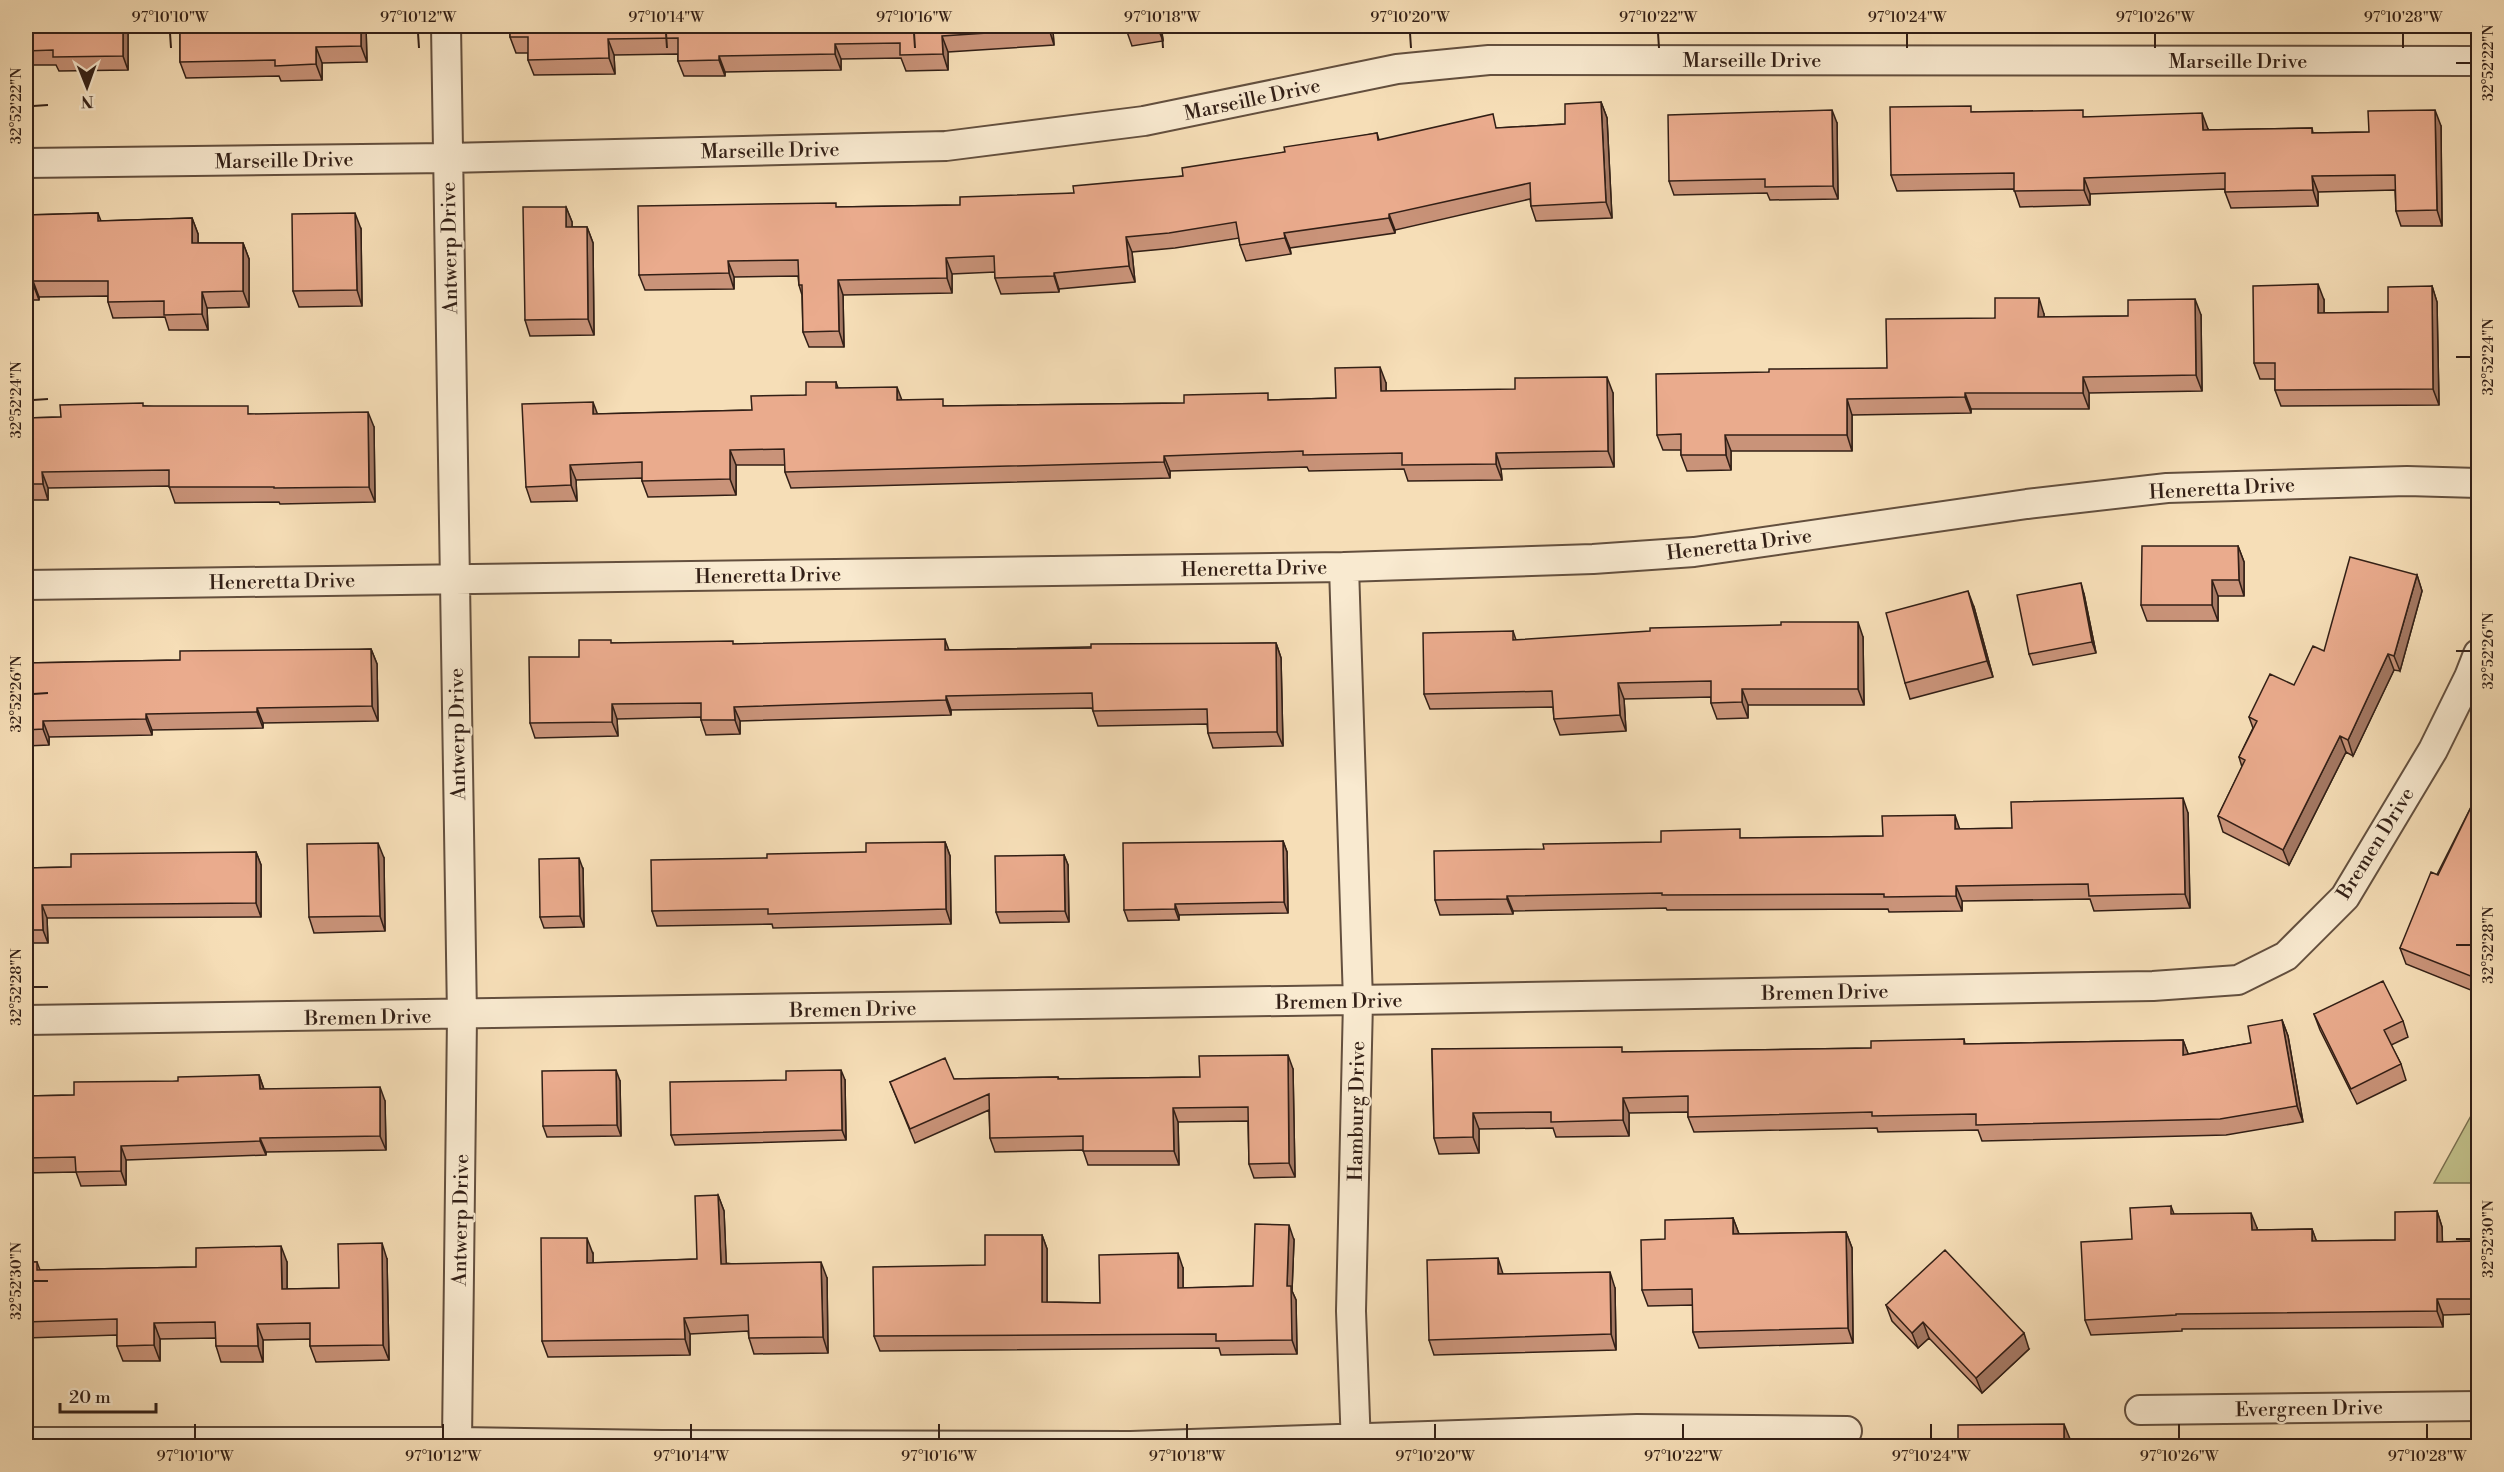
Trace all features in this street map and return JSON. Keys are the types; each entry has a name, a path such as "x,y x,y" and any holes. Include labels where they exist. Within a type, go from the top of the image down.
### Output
{"street":[{"name":"Antwerp Drive","path":"446,26 462,1016 457,1442"},
{"name":"Marseille Drive","path":"26,164 448,158 946,146 1144,121 1397,69 1489,60 2478,61"},
{"name":"Heneretta Drive","path":"26,585 1344,567 1593,559 1694,552 2027,504 2167,488 2407,481 2478,483"},
{"name":"Hamburg Drive","path":"1344,567 1359,1001 1351,1311 1356,1443"},
{"name":"Bremen Drive","path":"26,1020 462,1016 1359,1001 2153,986 2238,981 2286,956 2345,897 2433,750 2478,654"},
{"name":"Evergreen Drive","path":"2140,1410 2478,1406"},
{"path":"26,1442 1131,1446 1356,1443 1637,1429 1847,1431"}],"shaded area":[{"path":"2478,1103 2478,1183 2434,1183"}],"building":[{"path":"26,26 123,26 123,56 53,57 53,50 26,51"},
{"path":"180,26 361,26 361,46 316,47 316,64 275,66 275,60 180,62"},
{"path":"510,26 1048,26 1049,29 942,36 943,54 900,55 900,43 835,44 835,54 719,56 719,60 678,61 678,38 608,39 609,58 528,60 528,37 510,37"},
{"path":"1125,26 1156,26 1126,30"},
{"path":"1601,102 1606,202 1531,206 1530,183 1389,214 1389,218 1284,233 1285,238 1240,245 1236,222 1169,233 1126,237 1129,266 1054,273 1054,276 995,278 994,256 946,258 947,278 838,280 839,331 803,332 802,285 799,285 798,260 728,261 729,273 639,275 638,206 836,203 836,207 960,205 960,197 1074,193 1073,186 1183,176 1182,168 1285,152 1284,147 1377,133 1378,140 1493,114 1496,128 1565,124 1565,104"},
{"path":"1971,106 1971,112 2083,110 2083,117 2202,113 2203,130 2312,128 2312,133 2369,132 2368,111 2435,110 2437,210 2396,211 2395,175 2312,176 2313,190 2225,192 2225,173 2084,178 2084,190 2014,191 2014,173 1891,175 1890,107"},
{"path":"1832,110 1833,186 1765,187 1765,179 1669,181 1668,115"},
{"path":"523,207 566,207 566,227 587,227 588,319 525,320"},
{"path":"98,213 98,221 192,218 192,243 243,243 243,291 202,292 202,314 164,315 164,301 108,302 108,281 33,281 33,284 26,284 26,215"},
{"path":"355,213 357,290 293,291 292,214"},
{"path":"2318,284 2318,313 2388,312 2388,287 2432,286 2433,389 2275,390 2275,363 2254,363 2253,286"},
{"path":"1995,298 2039,298 2038,317 2128,316 2128,300 2195,299 2196,375 2083,377 2083,393 1965,393 1965,397 1847,399 1847,435 1725,435 1726,455 1681,455 1681,434 1657,435 1656,374 1769,372 1769,369 1887,368 1886,319 1995,318"},
{"path":"1380,367 1381,391 1515,389 1515,378 1607,377 1608,451 1496,453 1496,464 1402,465 1402,453 1303,455 1303,451 1164,456 1164,462 785,472 784,449 730,450 730,479 642,481 642,462 570,465 571,485 526,487 522,404 593,402 593,414 752,410 751,396 806,395 806,382 836,382 836,388 897,387 897,400 943,399 943,406 1184,403 1184,395 1268,393 1268,400 1336,398 1335,368"},
{"path":"143,403 143,406 248,406 248,414 368,412 369,487 169,487 169,470 42,472 43,484 26,484 26,418 61,417 60,405"},
{"path":"2142,546 2238,546 2239,580 2212,580 2212,605 2141,605"},
{"path":"2350,557 2417,575 2394,656 2388,654 2348,740 2340,736 2283,850 2218,816 2245,760 2239,757 2257,721 2249,717 2270,674 2294,685 2313,646 2324,651"},
{"path":"2081,583 2092,642 2029,654 2017,595"},
{"path":"1968,591 1987,661 1905,683 1886,613"},
{"path":"1781,622 1858,622 1858,689 1742,689 1742,702 1711,703 1711,681 1618,683 1620,715 1554,719 1552,691 1424,694 1423,633 1513,631 1513,640 1650,631 1650,628 1781,625"},
{"path":"945,639 945,650 1091,648 1091,644 1276,643 1277,732 1208,733 1207,709 1093,711 1092,693 946,696 946,700 734,707 735,720 701,720 701,703 612,704 612,722 530,723 529,657 579,657 579,640 611,640 611,643 733,641 733,644"},
{"path":"371,649 372,706 257,708 257,712 146,714 146,719 43,721 43,729 26,730 26,663 180,660 180,651"},
{"path":"2478,793 2478,979 2400,948 2431,872 2438,875"},
{"path":"2183,798 2185,894 2089,896 2088,884 1956,886 1956,896 1662,895 1662,893 1435,900 1434,851 1544,849 1543,844 1661,842 1661,831 1740,829 1740,838 1883,836 1882,816 1955,815 1955,829 2012,828 2011,802"},
{"path":"1283,841 1284,902 1175,904 1175,909 1124,910 1123,843"},
{"path":"945,842 946,909 768,914 768,909 652,911 651,860 767,858 767,854 866,852 866,843"},
{"path":"378,843 380,916 309,917 307,844"},
{"path":"256,852 256,903 42,905 43,930 26,930 26,868 71,867 71,854"},
{"path":"1064,855 1065,911 996,912 995,856"},
{"path":"579,858 580,916 540,917 539,859"},
{"path":"2383,981 2403,1021 2384,1030 2401,1064 2351,1089 2314,1014"},
{"path":"2282,1020 2297,1106 2220,1119 1976,1125 1976,1114 1872,1116 1872,1112 1688,1117 1688,1096 1623,1098 1623,1120 1551,1122 1551,1112 1473,1113 1473,1137 1434,1138 1432,1049 1622,1047 1622,1052 1871,1048 1871,1041 1964,1039 1964,1044 2183,1040 2183,1055 2251,1043 2248,1026"},
{"path":"1288,1055 1289,1163 1249,1164 1248,1107 1173,1108 1174,1151 1083,1151 1083,1136 990,1138 989,1094 910,1129 890,1082 945,1058 954,1079 1058,1077 1058,1079 1200,1077 1199,1056"},
{"path":"616,1070 617,1125 543,1126 542,1071"},
{"path":"841,1070 842,1130 671,1135 670,1082 786,1080 786,1071"},
{"path":"259,1075 260,1089 380,1087 380,1136 260,1138 260,1141 121,1146 121,1171 76,1172 75,1157 26,1158 26,1096 74,1095 74,1082 178,1081 178,1077"},
{"path":"718,1195 721,1264 821,1262 823,1337 749,1338 748,1315 684,1318 685,1339 542,1341 541,1238 587,1238 587,1263 697,1259 695,1196"},
{"path":"2171,1206 2171,1214 2251,1213 2252,1230 2312,1229 2312,1241 2395,1240 2395,1212 2437,1211 2437,1242 2478,1241 2478,1299 2437,1299 2437,1311 2176,1314 2085,1320 2081,1242 2132,1239 2130,1208"},
{"path":"1733,1218 1733,1234 1846,1232 1848,1328 1693,1332 1692,1289 1642,1290 1641,1240 1665,1239 1665,1220"},
{"path":"1255,1224 1289,1225 1287,1286 1291,1286 1292,1340 1216,1341 1216,1334 874,1336 873,1267 985,1265 985,1235 1042,1235 1042,1302 1100,1303 1099,1255 1178,1253 1178,1288 1253,1286"},
{"path":"382,1243 383,1345 310,1346 310,1323 257,1324 258,1346 216,1346 215,1322 154,1323 154,1345 117,1346 117,1319 26,1322 26,1262 37,1262 37,1270 196,1267 196,1248 281,1246 282,1289 339,1288 338,1244"},
{"path":"1945,1250 2024,1333 1976,1378 1923,1322 1912,1333 1886,1305"},
{"path":"1498,1258 1498,1274 1610,1272 1611,1334 1429,1340 1427,1260"},
{"path":"2064,1424 2064,1446 1958,1446 1958,1425"}]}
